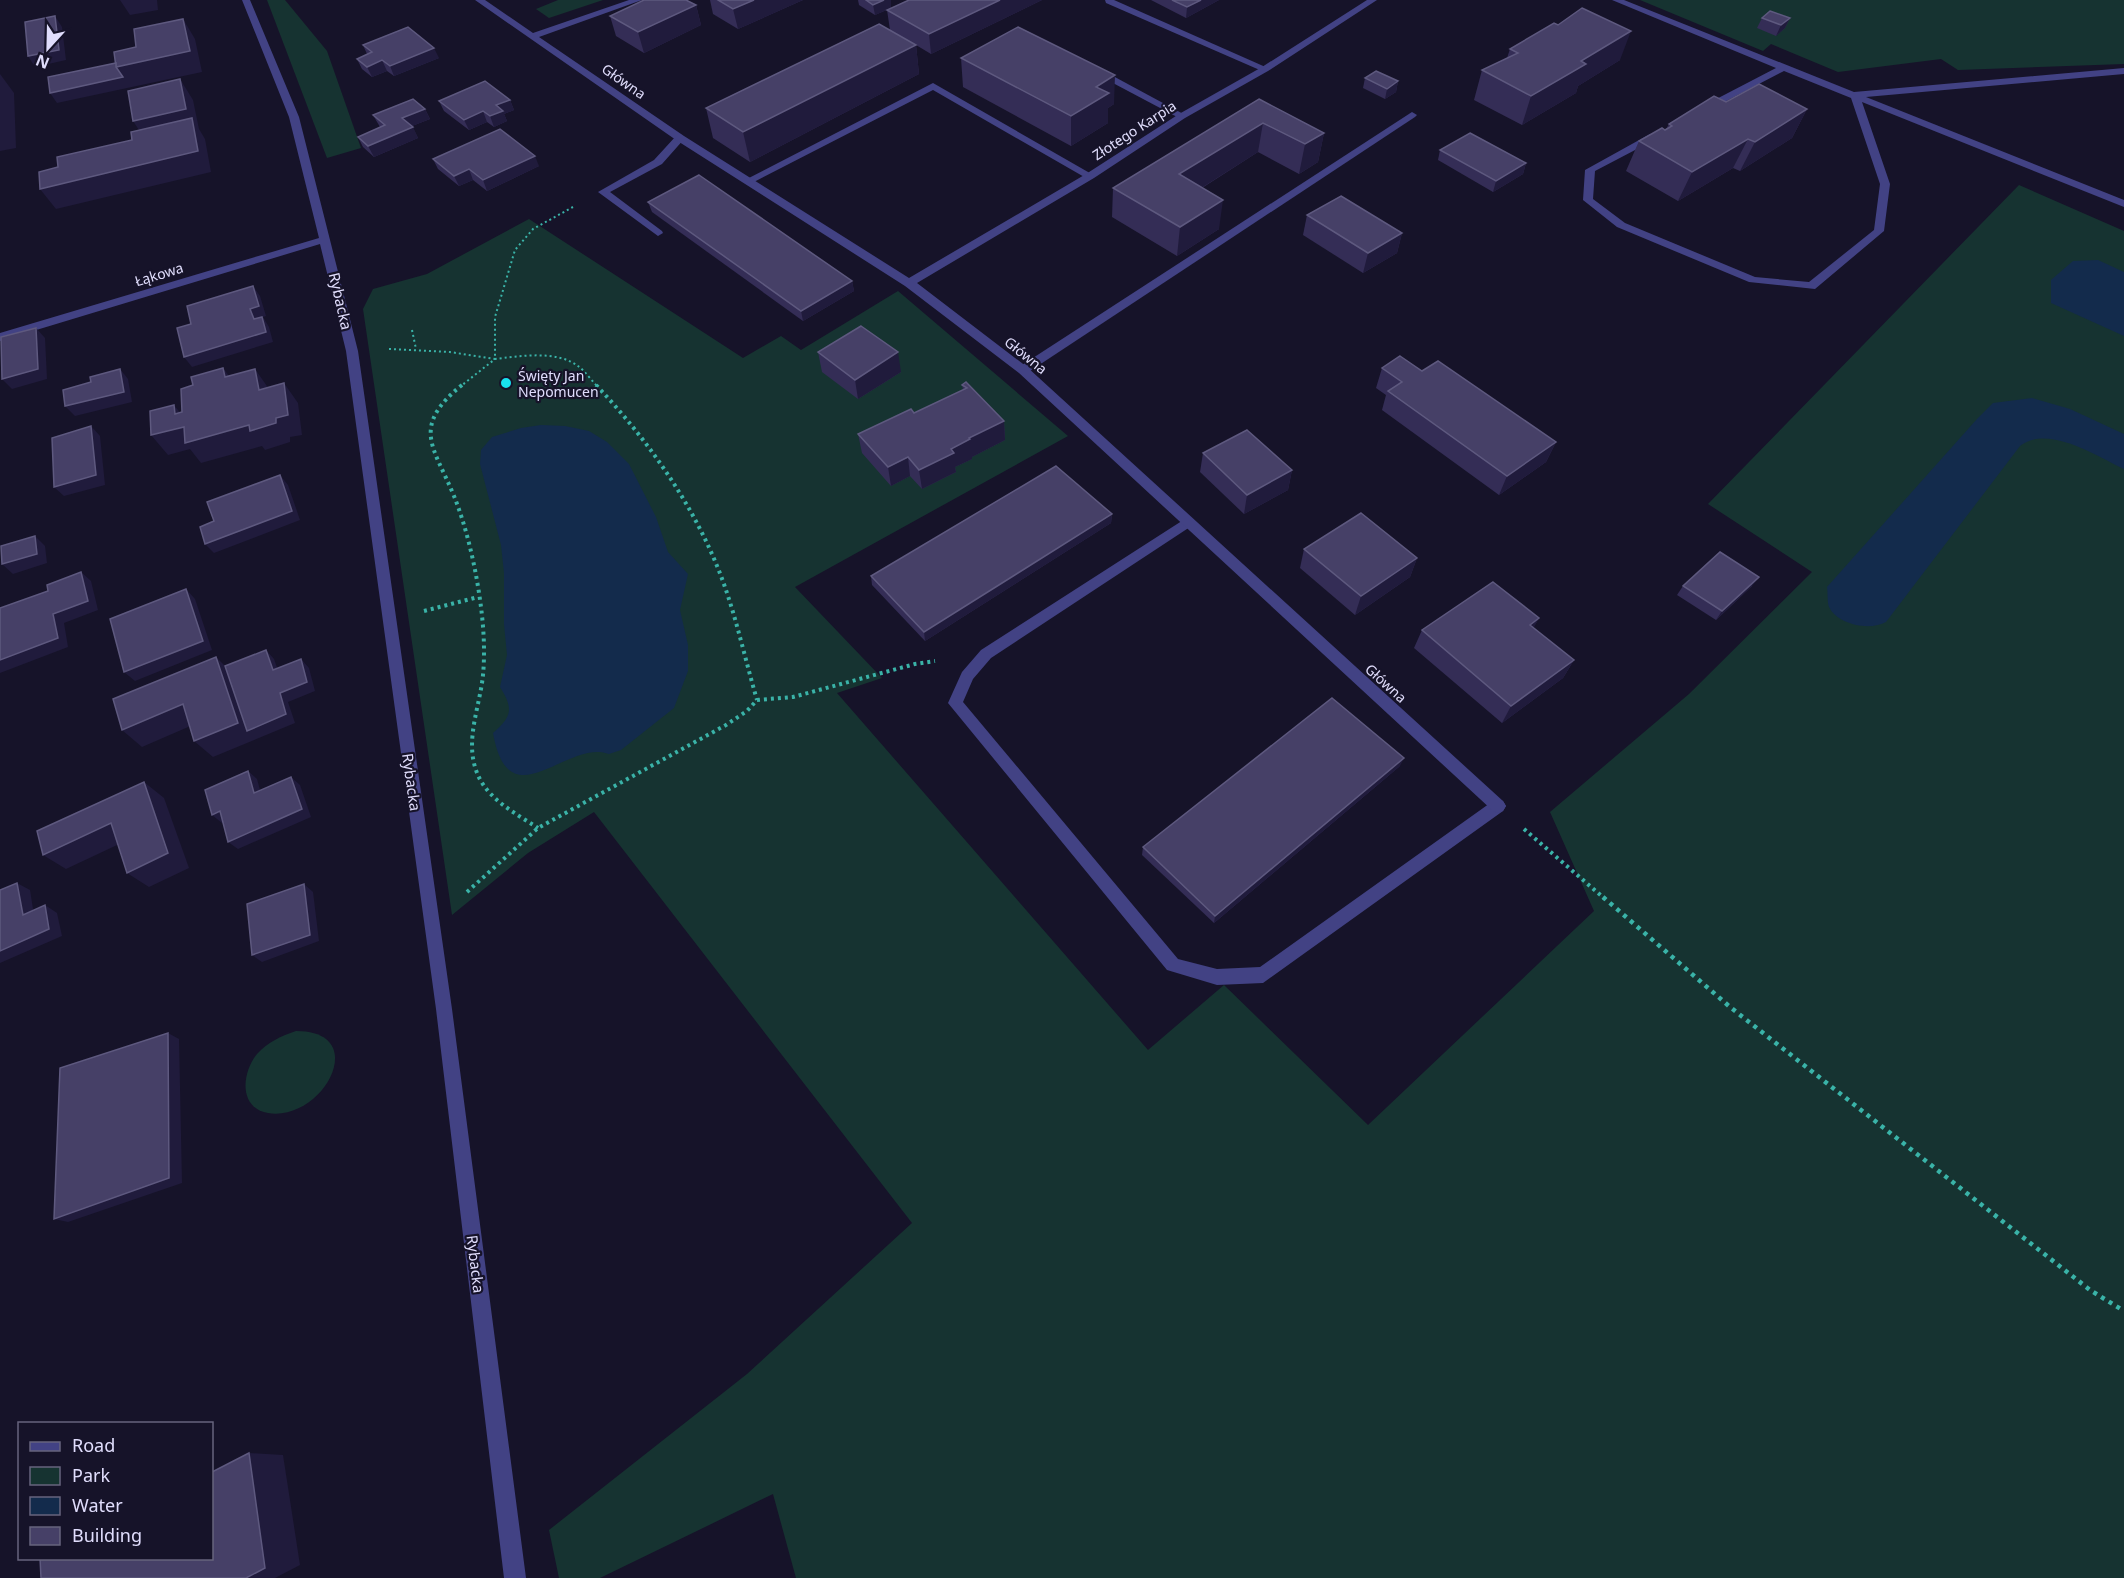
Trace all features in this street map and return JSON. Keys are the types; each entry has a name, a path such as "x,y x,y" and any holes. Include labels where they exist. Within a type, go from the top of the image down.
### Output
{"street":[{"name":"Rybacka","path":"246,0 294,117 352,351 444,1009 514,1578"},
{"name":"Główna","path":"479,0 680,138 909,284 1023,370 1498,806"},
{"path":"532,36 638,0"},
{"name":"Złotego Karpia","path":"909,284 1090,176 1182,116 1265,69 1373,0"},
{"path":"1616,0 2124,204"},
{"path":"1109,1 1265,69"},
{"path":"1692,116 1784,67"},
{"path":"1091,68 1182,116"},
{"path":"1855,95 2124,70"},
{"path":"748,182 933,86 1090,176"},
{"path":"1661,132 1590,170 1588,200 1621,225 1753,280 1811,286 1879,231 1885,184 1855,95"},
{"path":"1023,370 1412,115"},
{"path":"658,234 603,192 658,162 680,138"},
{"name":"Łąkowa","path":"0,337 326,239"},
{"path":"1188,522 986,654 967,676 956,703 1173,965 1217,977 1263,975 1498,806"}],"path":[{"path":"495,359 495,317 514,250 533,229 603,192"},
{"path":"412,330 416,349"},
{"path":"352,351 416,349 495,359 545,356 562,358 577,365 644,443 674,485 700,531 720,575 757,700"},
{"path":"495,359 463,384 441,407 431,425 430,437 437,460 454,498 474,567 484,649 484,673 472,735 475,769 483,784 506,807 538,828"},
{"path":"391,619 478,597"},
{"path":"430,916 448,910 538,828 726,725 747,711 757,700 793,697 878,673"},
{"path":"1498,806 1730,1007 2090,1290 2124,1311"}],"green space":[{"path":"267,0 285,0 327,51 361,148 327,158"},
{"path":"558,0 603,0 549,18 536,9"},
{"path":"1640,0 2124,0 2124,64 1958,70 1941,59 1838,72 1771,44 1763,51"},
{"path":"2019,185 2124,231 2124,1578 796,1578 773,1494 600,1578 559,1578 549,1530 747,1374 912,1223 594,812 528,853 452,915 363,309 373,289 427,274 529,219 743,358 781,336 801,350 898,291 1068,436 795,587 882,678 837,693 1148,1050 1224,985 1368,1125 1594,911 1550,812 1689,694 1812,572 1708,504"},
{"path":"296,1031 319,1035 331,1045 335,1059 331,1075 321,1091 306,1104 288,1112 268,1113 258,1110 247,1097 246,1079 252,1061 270,1043"}],"water":[{"path":"2098,260 2124,272 2124,336 2051,303 2051,280 2073,261"},
{"path":"2032,398 2070,409 2124,434 2124,469 2072,444 2044,438 2031,440 2020,446 1886,622 1872,626 1855,625 1833,613 1828,605 1827,587 1977,419 1993,403"},
{"path":"541,425 565,426 589,431 607,442 629,464 656,517 668,552 688,574 680,610 688,645 688,671 674,708 621,750 609,754 593,752 526,775 512,772 501,759 493,733 504,722 509,712 509,706 500,687 507,655 504,624 504,573 501,545 480,464 481,450 492,437 521,428"}],"building":[{"path":"644,0 686,0 696,5 638,32 610,16"},
{"path":"718,0 754,0 733,9"},
{"path":"866,0 884,0 873,5"},
{"path":"909,0 1000,0 929,34 887,10"},
{"path":"1172,0 1201,0 1187,7"},
{"path":"1582,8 1631,31 1581,61 1586,64 1531,96 1482,70 1518,53 1510,49 1554,23 1558,25"},
{"path":"1770,11 1790,18 1781,25 1762,18"},
{"path":"55,16 59,50 28,56 25,22"},
{"path":"183,19 190,51 116,67 114,52 136,47 134,29"},
{"path":"879,24 916,45 743,132 706,108"},
{"path":"408,27 434,48 390,66 382,60 367,67 357,59 372,52 363,45"},
{"path":"1018,27 1115,75 1096,87 1109,93 1071,116 961,58"},
{"path":"116,63 123,77 50,93 48,77"},
{"path":"1376,71 1398,81 1387,89 1365,78"},
{"path":"180,79 186,109 133,121 128,91"},
{"path":"485,81 510,100 496,105 503,111 490,116 483,111 464,120 439,101"},
{"path":"1759,84 1807,109 1755,142 1748,139 1692,172 1639,141 1662,128 1665,130 1672,126 1669,124 1714,96 1726,102"},
{"path":"413,99 425,109 402,118 413,127 368,146 358,137 385,125 373,115"},
{"path":"1259,99 1324,133 1305,144 1263,123 1179,174 1223,200 1180,227 1113,188"},
{"path":"192,118 198,151 40,189 39,172 58,167 57,157 132,140 131,132"},
{"path":"500,129 535,156 483,180 469,169 454,176 433,159"},
{"path":"1470,133 1526,163 1496,181 1440,150"},
{"path":"699,175 852,281 801,311 648,202"},
{"path":"1341,196 1402,233 1368,253 1307,215"},
{"path":"253,286 259,306 250,309 254,319 262,317 266,332 184,357 177,328 191,324 187,306"},
{"path":"861,326 898,352 855,380 818,352"},
{"path":"36,328 38,369 2,379 1,337"},
{"path":"1400,356 1422,371 1438,361 1556,442 1507,476 1388,391 1402,382 1382,368"},
{"path":"223,368 225,377 255,369 259,390 284,383 288,415 276,418 276,423 250,431 249,425 185,443 184,427 151,435 150,411 174,405 175,414 182,412 181,389 193,385 191,377"},
{"path":"120,369 124,392 65,406 63,390 91,382 90,377"},
{"path":"966,382 1004,421 951,449 954,453 919,470 908,457 888,467 858,434 911,409 914,413 967,388 962,385"},
{"path":"91,426 96,475 54,487 52,438"},
{"path":"1247,430 1292,470 1247,495 1203,453"},
{"path":"1056,466 1112,514 924,632 871,576"},
{"path":"280,475 292,511 205,544 200,527 214,521 207,502"},
{"path":"1361,513 1417,558 1361,596 1304,549"},
{"path":"35,536 37,554 2,564 1,546"},
{"path":"1720,552 1759,577 1722,611 1683,586"},
{"path":"81,572 88,601 53,614 58,638 0,660 0,608 48,591 47,585"},
{"path":"1493,582 1539,618 1530,625 1574,660 1511,706 1422,630"},
{"path":"186,589 203,641 124,672 110,619"},
{"path":"266,650 273,670 301,659 307,682 280,693 286,714 247,731 225,666"},
{"path":"216,657 238,723 194,741 183,704 122,730 113,699"},
{"path":"1332,698 1404,758 1215,916 1143,847"},
{"path":"248,771 254,793 291,777 302,809 228,842 220,811 212,815 205,790"},
{"path":"144,782 168,853 127,873 111,823 43,855 37,831"},
{"path":"17,883 23,915 45,905 49,929 0,951 0,890"},
{"path":"304,884 310,935 252,955 247,904"},
{"path":"168,1033 169,1178 54,1219 60,1068"},
{"path":"249,1453 265,1568 246,1578 41,1578 40,1560 213,1560 213,1471"}],"place":[{"name":"Święty Jan Nepomucen","path":"506,383"}]}
